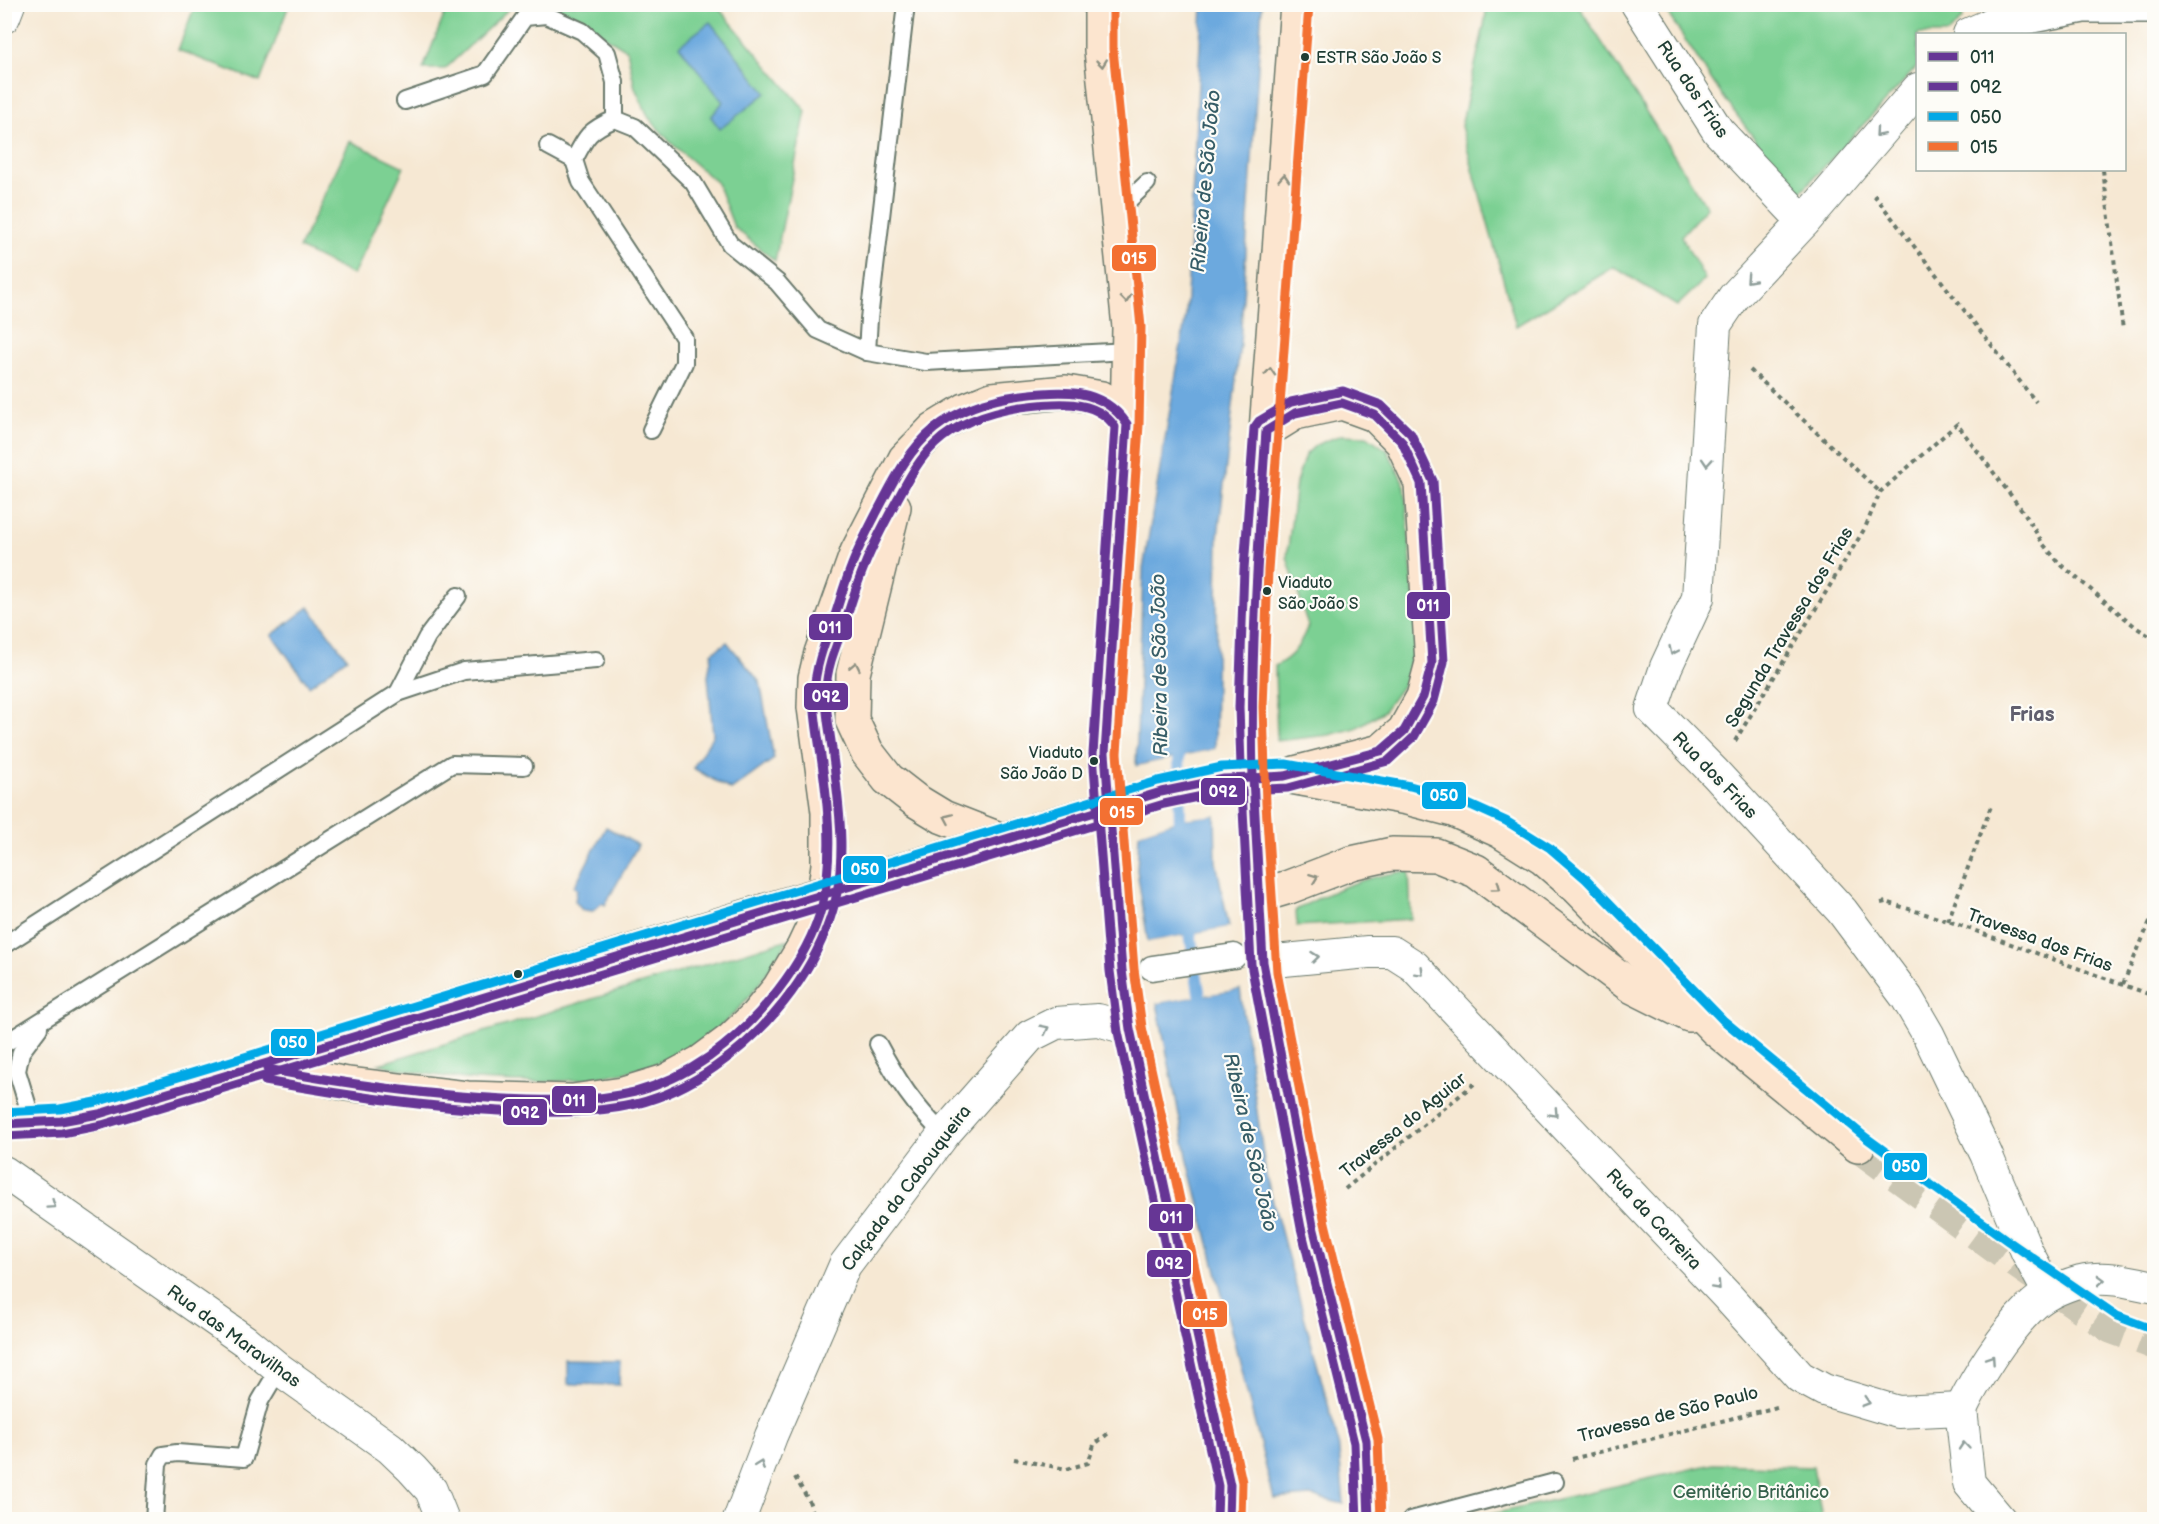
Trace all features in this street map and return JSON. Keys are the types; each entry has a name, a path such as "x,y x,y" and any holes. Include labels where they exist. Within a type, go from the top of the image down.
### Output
{"main road":[{"path":"1101,4 1101,50 1129,327 1127,424 1105,753 1137,969 1130,1029 1230,1485 1229,1520"},
{"path":"1297,4 1256,569 1251,707 1258,896 1249,959 1366,1441 1369,1520"},
{"path":"255,1066 347,1084 467,1098 572,1101 623,1094 666,1081 701,1062 732,1040 779,988 803,948 822,908 828,865 828,812 814,707 815,678 821,653 857,552 905,459 934,429 965,410 992,399 1066,392 1102,398 1122,414 1127,424"},
{"path":"19,1124 61,1121 99,1113 1161,792 1224,779 1285,776 1382,751 1404,730 1423,697 1432,663 1422,483 1402,442 1375,415 1342,403 1295,413 1266,430"},
{"path":"905,459 853,674 852,720 867,752 888,779 915,800 944,817 1002,840"},
{"path":"1285,776 1407,798 1453,810 1500,831 1543,858 1578,888 1715,1029 1858,1146"},
{"path":"1258,896 1289,887 1351,863 1392,855 1436,855 1476,871 1631,986 1715,1029"}],"street":[{"path":"4,17 9,4"},
{"name":"Rua dos Frias","path":"1637,4 1718,131 1804,222"},
{"path":"1980,29 2083,6 2154,6"},
{"name":"Rua dos Frias","path":"1916,90 1804,222 1722,313 1715,326 1698,598 1666,667 1652,709 1715,773 1842,911 1907,998 1928,1034 1986,1154 2027,1252 2049,1293"},
{"name":"Rua da Carreira","path":"1249,959 1368,952 1392,952 1404,958 1509,1065 1800,1377 1824,1390 1898,1412 1961,1409"},
{"path":"1137,969 1249,959"},
{"name":"Calçada da Cabouqueira","path":"739,1520 771,1436 845,1264 944,1134 1030,1036 1056,1023 1098,1020 1130,1029"},
{"name":"Rua das Maravilhas","path":"4,1172 245,1341 279,1369 390,1448 431,1490 443,1520"},
{"path":"2000,1520 1970,1483 1961,1409 1972,1386 2029,1308 2049,1293 2082,1280 2109,1279 2154,1287"}],"lane":[{"path":"867,352 906,4"},
{"path":"405,101 485,74 525,17 546,15 582,31 607,53 615,81 615,119"},
{"path":"574,160 583,142 595,127 615,119 635,127 693,182 730,244 777,282 818,330 867,352 926,362 1128,351"},
{"path":"548,146 574,160 581,182 684,338 684,363 651,430"},
{"path":"1117,211 1147,183"},
{"path":"398,693 427,637 458,596"},
{"path":"4,945 398,693 464,671 596,660"},
{"path":"4,1044 43,1022 452,764 524,766"},
{"path":"19,1124 17,1071 21,1052 43,1022"},
{"path":"878,1044 899,1083 927,1119 944,1134"},
{"path":"154,1520 158,1464 163,1455 177,1452 244,1458 260,1401 279,1369"},
{"path":"1411,1520 1555,1482"}],"path":[{"path":"1852,166 2036,402"},
{"path":"2103,171 2123,330"},
{"path":"1715,336 1880,492"},
{"name":"Segunda Travessa dos Frias","path":"1715,773 1865,528 1880,492 1957,424 2025,514 2043,544 2060,564 2129,622 2154,639"},
{"path":"2154,649 2151,656 2154,661"},
{"name":"Travessa dos Frias","path":"1948,921 1990,806"},
{"name":"Travessa dos Frias","path":"1842,911 1886,902 1948,921 2154,996"},
{"name":"Travessa dos Frias","path":"2123,984 2154,912"},
{"name":"Travessa do Aguiar","path":"1340,1194 1482,1077"},
{"name":"Travessa de São Paulo","path":"1555,1482 1564,1461 1787,1405"},
{"path":"1014,1459 1067,1469 1088,1463 1094,1445 1110,1432"}],"green space":[{"path":"1958,4 1963,18 1949,33 1916,33 1916,68 1797,196 1719,91 1662,5"},
{"path":"195,5 289,5 260,82 178,50"},
{"path":"448,5 513,5 445,69 423,69"},
{"path":"547,5 716,5 806,111 775,261 734,227 717,183 671,143 649,118 635,88 627,50 566,12"},
{"path":"1487,5 1578,5 1707,207 1681,236 1705,279 1677,306 1614,267 1516,326 1461,126"},
{"path":"350,141 404,167 353,275 299,248"},
{"path":"1341,435 1367,436 1388,451 1405,486 1417,640 1403,685 1384,711 1356,728 1329,735 1277,741 1275,666 1296,650 1308,626 1287,557 1296,483 1305,455 1316,445"},
{"path":"1409,871 1411,919 1297,926 1296,910 1324,896 1350,884"},
{"path":"789,939 754,990 723,1024 711,1034 677,1054 638,1069 595,1078 550,1082 504,1082 417,1072 379,1064"},
{"name":"Cemitério Britânico","path":"1713,1464 1813,1467 1822,1519 1470,1519"}],"water":[{"path":"1202,5 1262,5 1240,344 1218,537 1215,749 1136,766 1143,569 1186,315"},
{"path":"710,22 766,93 720,129 711,117 723,102 679,46"},
{"path":"309,607 347,658 309,686 272,635"},
{"path":"727,642 760,682 774,759 731,790 693,768 713,735 708,676 712,653"},
{"path":"1215,815 1216,862 1229,927 1148,942 1137,870 1139,833 1180,819"},
{"path":"606,827 638,845 605,905 602,903 593,911 582,910 575,901 577,889 574,887"},
{"path":"1240,989 1266,1176 1338,1441 1344,1504 1310,1496 1274,1499 1188,1161 1157,1003"},
{"path":"568,1361 620,1362 619,1385 568,1384"}],"pier":[{"path":"1218,749 1215,752 1136,769 1133,767"},
{"path":"1215,812 1218,815 1180,819 1136,834 1138,830 1179,816"},
{"path":"1229,927 1230,930 1149,945 1148,942"},
{"path":"1240,986 1240,989 1157,1003 1156,1000"}],"waterway":[{"name":"Ribeira de São João","path":"1179,740 1180,833"},
{"name":"Ribeira de São João","path":"1188,919 1202,1012"}],"tunnel":[{"path":"1858,1146 2001,1251 2111,1327 2154,1343"}],"transit line":[{"name":"015","path":"1113,4 1113,49 1141,327 1139,425 1117,753 1134,969 1142,1027 1242,1482 1241,1520"},
{"name":"015","path":"1309,5 1268,570 1263,707 1266,804 1277,972 1325,1223 1378,1439 1381,1520"},
{"name":"092","path":"1241,766 1239,707 1244,569 1254,428 1259,421 1291,402 1343,391 1381,405 1411,434 1433,481 1444,662 1434,701 1414,737 1388,761 1288,788 1266,789"},
{"name":"011","path":"267,1069 356,1084 445,1095 521,1100 587,1099 635,1092 664,1082 700,1063 727,1043 762,1009 792,970 805,949 822,906 828,869 829,831 815,710 816,674 824,644 853,563 894,480 924,438 944,422 975,406 998,399 1052,392 1080,394 1106,403 1127,424 1105,753 1122,970 1130,1029 1230,1485 1229,1520"},
{"name":"011","path":"1342,403 1375,415 1402,442 1421,483 1432,663 1423,697 1404,731 1381,751 1285,776 1253,778 1254,648 1266,431 1295,413 1342,403"},
{"name":"092","path":"265,1081 353,1096 441,1107 517,1112 585,1111 636,1104 667,1094 696,1079 734,1053 769,1020 798,983 821,941 836,900 841,839 826,707 828,671 868,558 905,485 918,463 935,444 944,436 975,419 1009,409 1046,404 1072,404 1096,411 1106,417 1115,427 1093,754 1110,971 1118,1032 1218,1486 1217,1520"},
{"name":"050","path":"4,1112 60,1109 96,1102 1158,781 1222,767 1286,764 1410,786 1457,799 1506,821 1550,848 1586,879 1723,1020 1865,1137 2008,1241 2117,1316 2154,1330"},
{"name":"011","path":"4,1124 61,1121 99,1114 1161,792 1224,779 1253,778"},
{"name":"011","path":"1253,778 1263,962 1313,1226 1366,1441 1369,1520"},
{"name":"092","path":"5,1136 62,1133 102,1125 1164,804 1226,791 1242,790 1251,964 1301,1228 1354,1443 1357,1520"}],"place":[{"name":"ESTR São João S","path":"1305,57"},
{"name":"Viaduto São João S","path":"1267,591"},
{"name":"Viaduto São João D","path":"1094,761"}],"district":[{"name":"Frias","path":"2032,714"}]}
